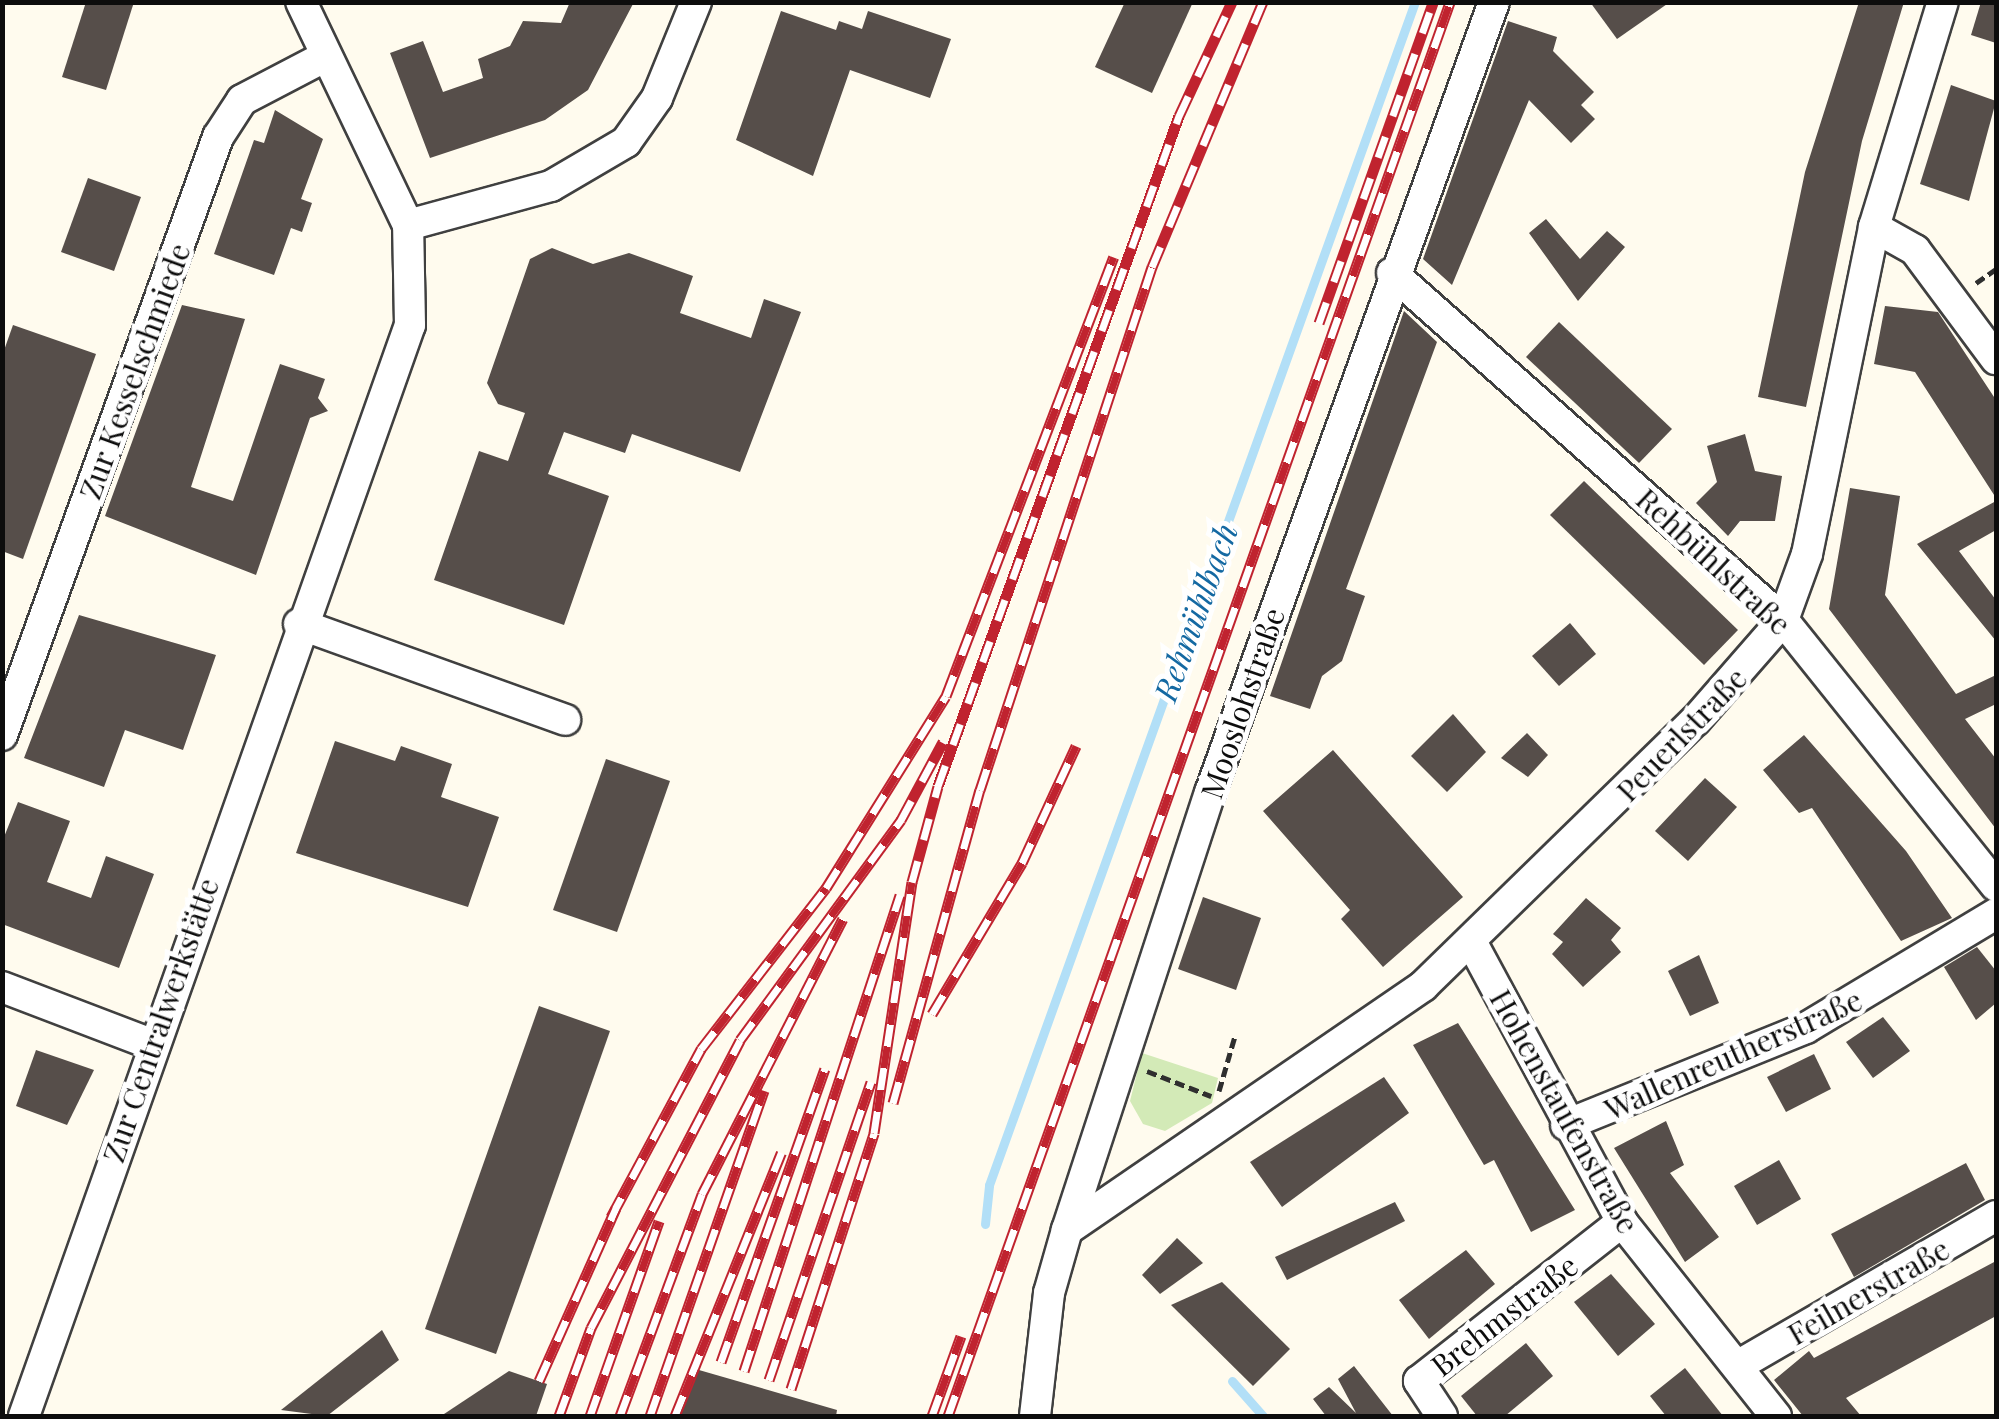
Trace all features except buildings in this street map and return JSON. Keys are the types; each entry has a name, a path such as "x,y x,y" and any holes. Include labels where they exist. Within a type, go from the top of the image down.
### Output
{"street":[{"name":"Zur Centralwerkstätte","path":"24,1416 149,1044 410,325 408,225 300,2"},
{"path":"408,225 551,186 626,142 657,98 696,2"},
{"name":"Mooslohstraße","path":"1035,1416 1049,1293 1067,1230 1392,273 1494,2"},
{"name":"Peuerlstraße","path":"1067,1230 1472,943 1695,721 1783,620 1807,554 1874,228 1943,2"},
{"name":"Zur Kesselschmiede","path":"2,735 218,137 242,100 326,56"},
{"path":"1874,228 1925,262 1996,359"},
{"name":"Rehbühlstraße","path":"1392,273 1783,620 1996,886"},
{"path":"299,624 565,720"},
{"name":"Wallenreutherstraße","path":"1566,1124 1806,1028 1996,914"},
{"name":"Hohenstaufenstraße","path":"1472,943 1622,1222 1776,1416"},
{"path":"2,987 149,1044"},
{"name":"Feilnerstraße","path":"1738,1366 1996,1216"},
{"name":"Brehmstraße","path":"1442,1416 1419,1381 1622,1222"}],"path":[{"path":"1219,1101 1235,1036"},
{"path":"1122,1063 1219,1101"},
{"path":"1208,1112 1219,1101 1236,1094"}],"green space":[{"path":"1142,1053 1218,1078 1212,1103 1165,1131 1143,1124 1130,1101"}],"waterway":[{"name":"Rehmühlbach","path":"985,1224 989,1185 1415,2"},
{"name":"Rehmühlbach","path":"1232,1381 1263,1416"}],"railway":[{"path":"791,1389 874,1133 912,882 938,786 1179,116 1232,2"},
{"path":"893,1103 980,790 1152,267 1263,2"},
{"path":"1319,323 1433,2"},
{"path":"948,1416 1450,2"},
{"path":"611,1217 701,1049 826,888 946,696 1114,257"},
{"path":"559,1416 591,1328 740,1040 901,820 943,742"},
{"path":"932,1014 1022,863 1076,746"},
{"path":"744,1371 900,895"},
{"path":"620,1416 702,1194 843,919"},
{"path":"721,1362 825,1069"},
{"path":"769,1380 871,1082"},
{"path":"650,1416 764,1090"},
{"path":"675,1416 781,1153"},
{"path":"539,1381 616,1208"},
{"path":"590,1416 659,1221"},
{"path":"932,1416 961,1336"}]}
